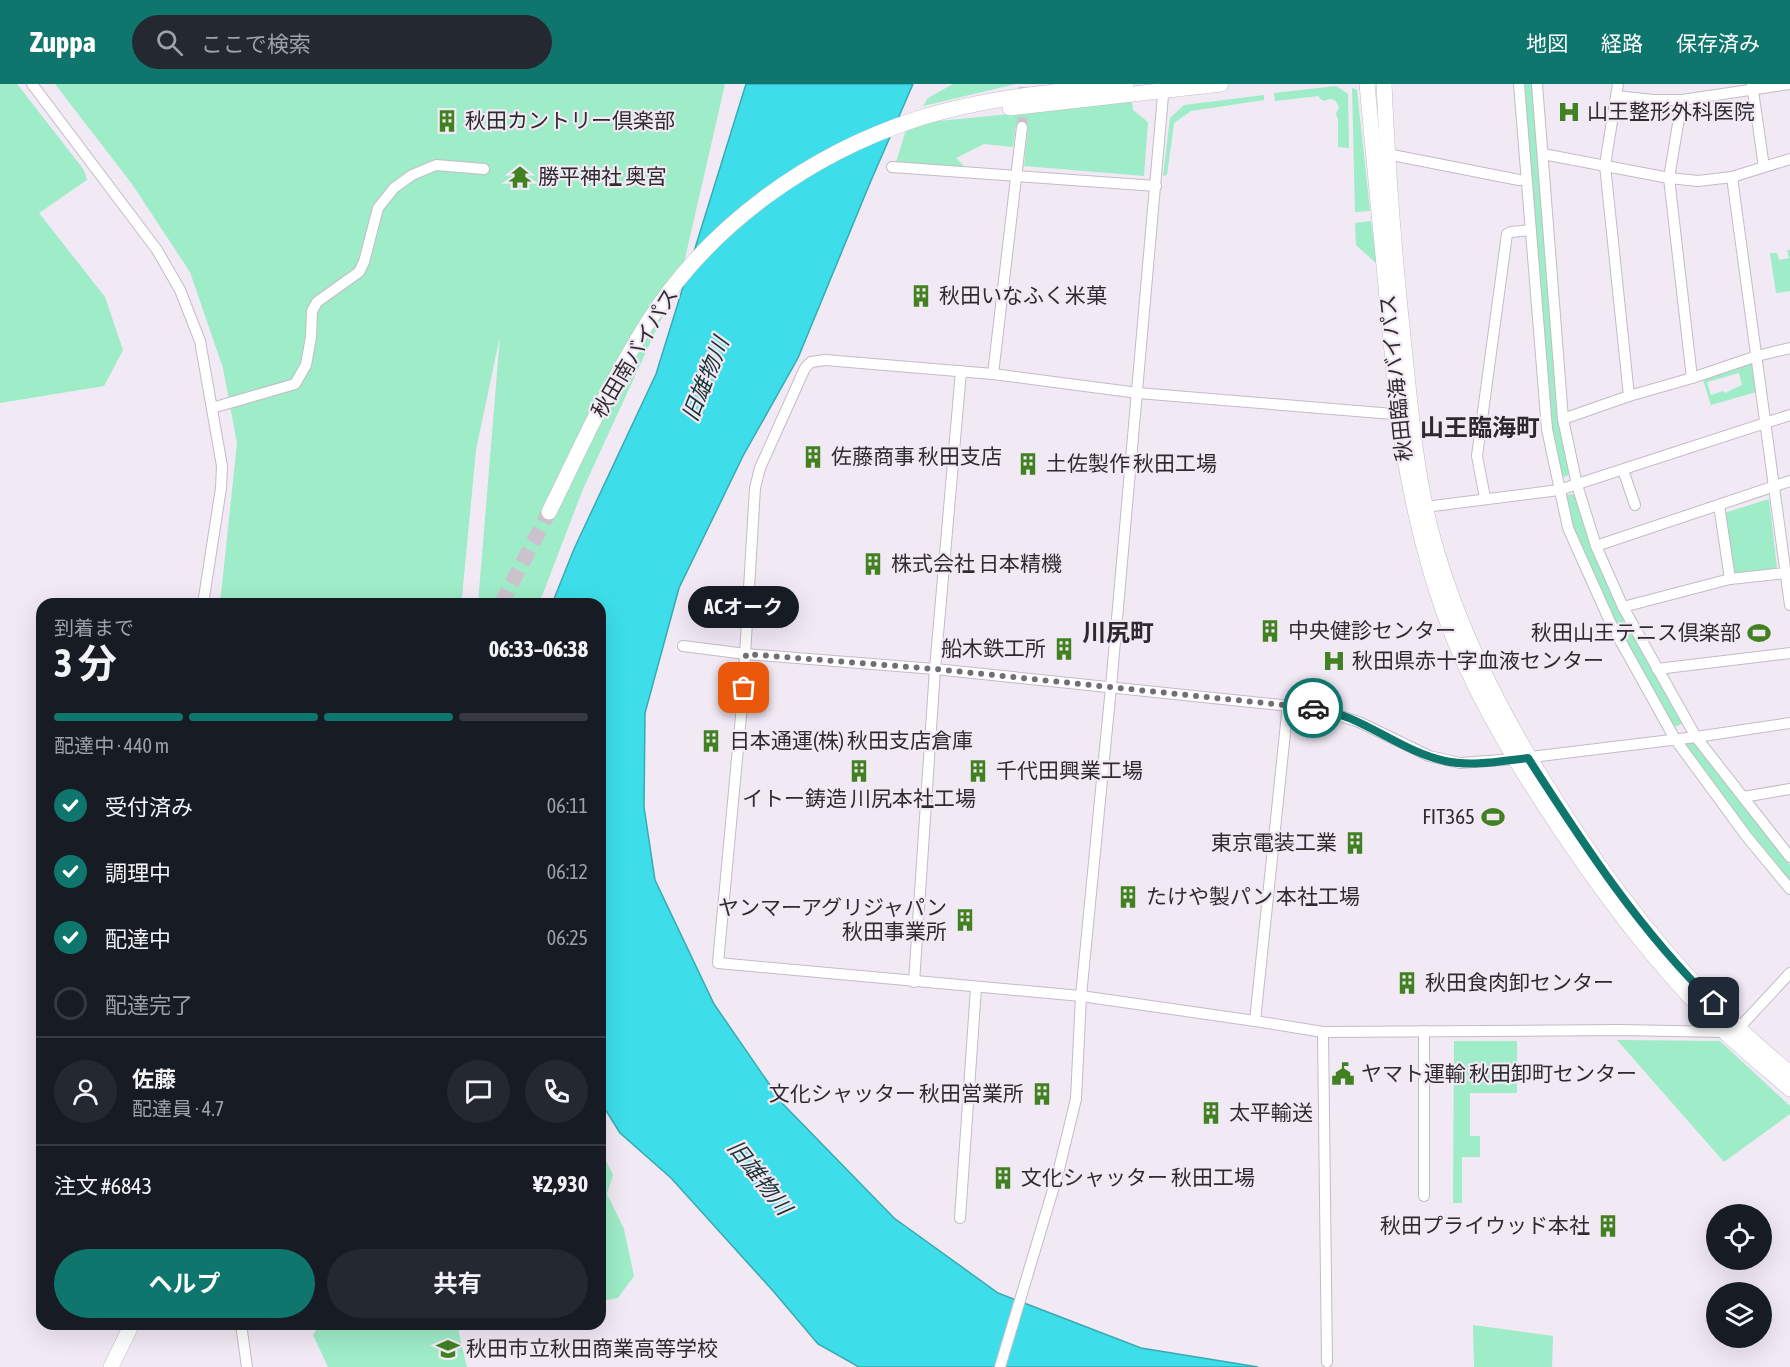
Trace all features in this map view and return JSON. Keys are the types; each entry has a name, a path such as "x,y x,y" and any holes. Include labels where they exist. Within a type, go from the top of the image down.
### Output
{"highway":[{"name":"秋田南バイパス","path":"549,512 608,393 650,319 681,276 724,232 762,200 811,166 866,138 918,119 1044,93 1126,84"},
{"name":"秋田南バイパス","path":"936,114 1164,88 1221,84"},
{"name":"秋田臨海バイパス","path":"1367,84 1405,415 1425,507 1446,582 1466,637 1522,759"},
{"name":"秋田臨海バイパス","path":"1384,84 1405,415 1404,458 1417,521 1443,609 1469,672 1587,870 1673,977 1732,1030 1790,1089"},
{"name":"秋田臨海バイパス","path":"1732,1030 1790,1073"},
{"path":"111,1367 129,1330"}],"street":[{"path":"32,84 157,250 180,290 200,341 222,466 221,488 204,598"},
{"path":"1519,84 1548,429 1568,528 1611,624 1675,739 1747,837 1790,890"},
{"path":"1537,84 1563,419 1577,484 1596,546 1623,607 1696,737 1790,857"},
{"path":"1617,84 1605,165 1629,396"},
{"path":"1616,96 1682,100 1753,86 1790,84"},
{"path":"1753,86 1764,166"},
{"path":"1000,1367 1058,1173 1076,1099 1081,996 1138,393 1164,88"},
{"path":"1682,100 1669,178 1692,378"},
{"path":"993,374 1022,127"},
{"path":"1387,154 1519,180"},
{"path":"1543,154 1669,178 1698,181 1732,177 1790,159"},
{"path":"212,408 295,384 306,365 311,337 312,311 317,302 359,272 364,262 378,208 394,188 412,175 436,165 484,169"},
{"path":"892,167 1016,174 1156,186"},
{"path":"1732,177 1790,605"},
{"path":"1485,498 1477,456 1507,234 1531,230"},
{"path":"1563,419 1629,396 1790,348"},
{"path":"1405,415 1138,393 961,371 825,360 811,362 806,368 757,478 746,654 718,963 1081,996 1255,1020 1323,1032 1732,1030 1789,975"},
{"path":"914,981 935,669 961,371"},
{"path":"1425,507 1559,490 1790,415"},
{"path":"1623,470 1635,505"},
{"path":"1596,546 1790,481"},
{"path":"1719,505 1730,579"},
{"path":"1623,607 1730,579 1786,573"},
{"path":"683,646 746,654 935,669 1288,704 1319,709 1342,716 1429,756 1460,764 1522,759 1790,723"},
{"path":"1657,669 1790,653"},
{"path":"1255,1020 1288,704"},
{"path":"1743,797 1790,789"},
{"path":"960,1218 976,988"},
{"path":"1323,1032 1327,1362"},
{"path":"1424,1032 1424,1196"},
{"path":"242,1330 247,1367"}],"green space":[{"path":"0,84 17,84 84,170 87,180 39,213 105,297 123,350 104,386 0,403"},
{"name":"秋田カントリー倶楽部","path":"55,84 725,84 681,276 583,489 541,598 478,598 500,336 476,450 461,598 221,598 237,443 223,368 190,272 132,184"},
{"path":"953,84 1016,84 923,106 928,98"},
{"path":"1522,84 1535,84 1569,475 1564,477 1561,476 1549,429"},
{"path":"1336,86 1348,94 1349,148 1338,147 1336,114 1339,107 1335,100 1324,101 1319,96 1275,101 1274,93"},
{"path":"1352,88 1357,90 1370,211 1355,212"},
{"path":"1264,95 1264,100 1191,111 1174,123 1167,175 1163,176 1170,118 1184,105"},
{"path":"1132,102 1133,110 1148,122 1144,176 1024,166 1028,125 1016,125 1013,147 984,144 956,158 965,167 896,162 906,130 928,122"},
{"path":"1371,221 1377,264 1356,245 1355,223"},
{"path":"1787,250 1790,250 1790,291 1776,293 1770,253 1777,253 1779,260 1789,258"},
{"path":"1749,362 1754,368 1756,392 1711,405 1702,377","holes":["1739,373 1742,385 1725,393 1723,391 1711,395 1707,382"]},
{"path":"1567,495 1577,496 1594,546 1684,720 1682,724 1674,727 1588,571 1564,501"},
{"path":"1769,499 1777,568 1734,575 1724,513"},
{"path":"1691,739 1790,865 1790,880 1731,809 1686,747 1685,742"},
{"path":"1617,1040 1720,1041 1790,1106 1790,1114 1724,1162"},
{"path":"1454,1041 1517,1041 1517,1093 1470,1093 1470,1136 1480,1136 1480,1157 1462,1157 1462,1203 1453,1203"},
{"path":"606,1161 613,1175 607,1194 624,1229 634,1276 618,1298 606,1300"},
{"path":"1473,1325 1553,1336 1552,1367 1474,1367"},
{"path":"316,1330 458,1330 467,1367 328,1367 313,1335"}],"water":[{"name":"旧雄物川","path":"746,84 913,84 798,358 743,456 679,588 645,713 644,807 655,880 714,1004 783,1104 894,1218 998,1293 1141,1348 1258,1367 859,1367 818,1344 671,1178 620,1133 606,1111 606,598 554,598 574,549 656,374"}],"tunnel":[{"path":"1022,127 1024,84"},
{"path":"504,598 549,512"}],"way so far":[{"path":"744,688 746,654 935,669 1313,708"}],"place":[{"name":"山王整形外科医院","path":"1569,112"},
{"name":"秋田カントリー倶楽部","path":"447,121"},
{"name":"勝平神社 奥宮","path":"520,177"},
{"name":"秋田いなふく米菓","path":"921,296"},
{"name":"佐藤商事 秋田支店","path":"813,457"},
{"name":"土佐製作 秋田工場","path":"1028,464"},
{"name":"株式会社 日本精機","path":"873,564"},
{"name":"中央健診センター","path":"1270,631"},
{"name":"秋田山王テニス倶楽部","path":"1759,633"},
{"name":"船木鉄工所","path":"1064,649"},
{"name":"秋田県赤十字血液センター","path":"1334,661"},
{"name":"ACオーク","path":"744,688"},
{"name":"日本通運(株) 秋田支店倉庫","path":"711,741"},
{"name":"イトー鋳造 川尻本社工場","path":"859,771"},
{"name":"千代田興業工場","path":"978,771"},
{"name":"FIT365","path":"1493,817"},
{"name":"東京電装工業","path":"1355,843"},
{"name":"たけや製パン 本社工場","path":"1128,897"},
{"name":"ヤンマーアグリジャパン 秋田事業所","path":"965,920"},
{"name":"秋田食肉卸センター","path":"1407,983"},
{"name":"ヤマト運輸 秋田卸町センター","path":"1343,1074"},
{"name":"文化シャッター 秋田営業所","path":"1042,1094"},
{"name":"太平輸送","path":"1211,1113"},
{"name":"文化シャッター 秋田工場","path":"1003,1178"},
{"name":"秋田プライウッド本社","path":"1608,1226"},
{"name":"秋田市立秋田商業高等学校","path":"448,1349"}],"district":[{"name":"山王臨海町","path":"1480,428"},
{"name":"川尻町","path":"1118,633"}],"route":[{"path":"1313,708 1359,722 1446,762 1460,764 1528,758 1603,872 1631,910 1714,1003"}]}
